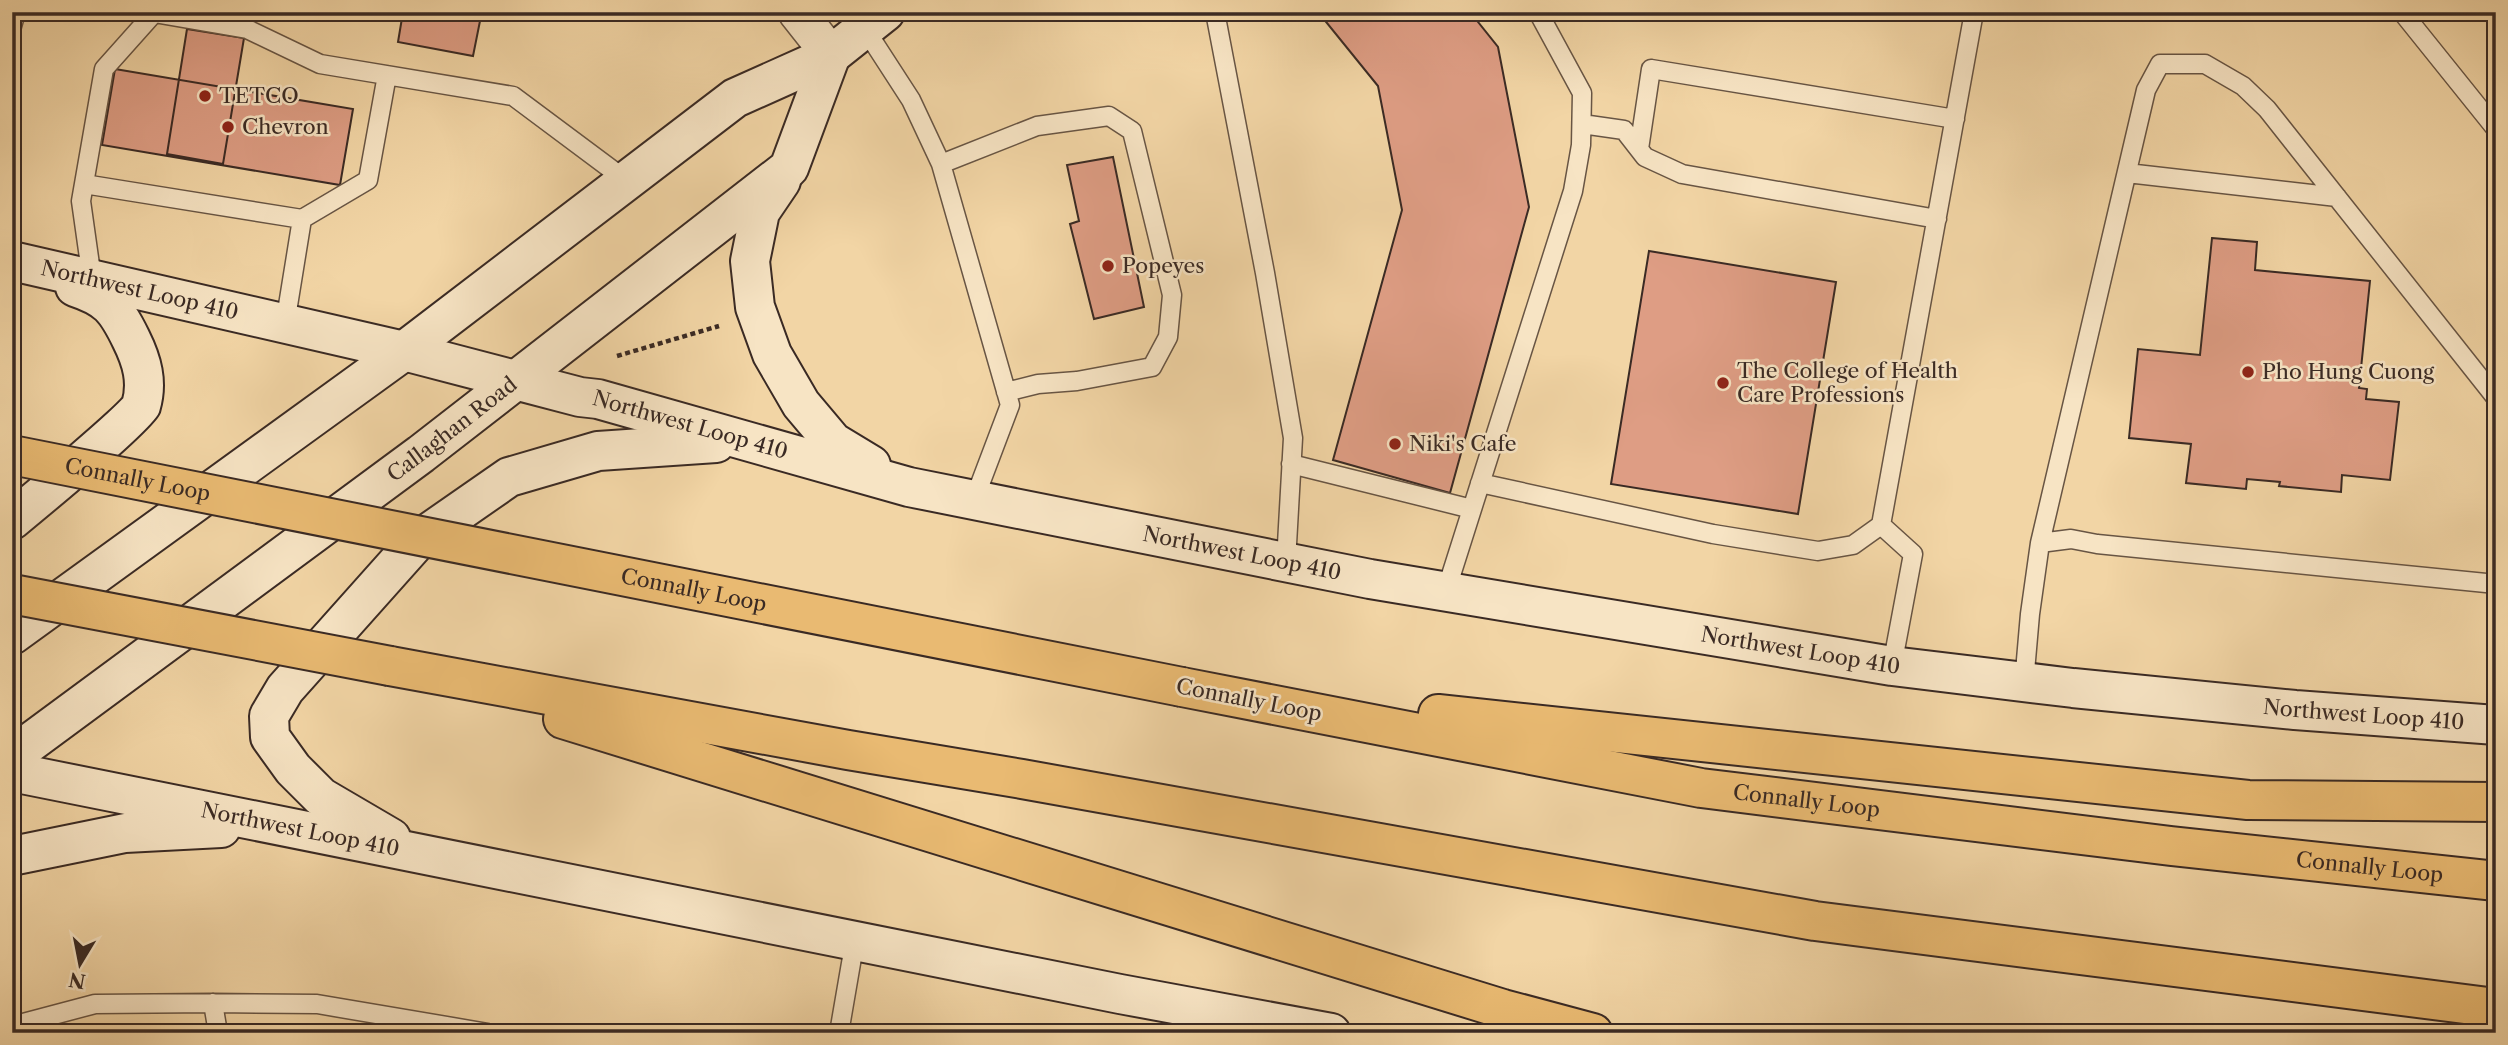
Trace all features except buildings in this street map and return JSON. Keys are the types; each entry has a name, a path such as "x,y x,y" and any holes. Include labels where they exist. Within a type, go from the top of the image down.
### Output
{"highway":[{"name":"Connally Loop","path":"12,455 1701,788 2171,846 2496,881"},
{"path":"12,594 848,750 1815,921 2496,1008"},
{"path":"390,666 1503,1009 1593,1033"},
{"path":"1182,687 2248,800 2496,802"}],"main road":[{"path":"12,635 404,351 735,98 831,55 875,20"},
{"path":"831,55 789,168 760,212 750,261 755,307 772,354 801,404 833,442 909,487"},
{"name":"Callaghan Road","path":"12,756 422,454 789,168"},
{"path":"12,263 94,293 118,312 135,347 145,378 140,410 12,520"},
{"name":"Northwest Loop 410","path":"12,263 404,351 580,397 598,399 909,487 1286,562 1892,666 2281,709 2496,725"},
{"path":"418,853 321,797 293,769 271,737 269,716 285,689 416,541 509,477 598,451 746,440"},
{"name":"Northwest Loop 410","path":"12,772 1120,994 1331,1033"},
{"path":"12,856 125,833 284,826"}],"street":[{"path":"797,12 831,55"}],"lane":[{"path":"12,26 16,12"},
{"path":"1214,12 1265,273 1293,438 1286,562"},
{"path":"1446,591 1573,191 1581,145 1582,93 1538,12"},
{"path":"1480,483 1713,534 1818,551 1853,545 1881,525 1974,12"},
{"path":"2402,12 2496,129"},
{"path":"92,279 81,201 104,69 154,13 247,29 320,64 513,96 627,181"},
{"path":"875,20 941,164 1010,405 974,500"},
{"path":"2024,682 2029,614 2040,543 2146,90 2160,64 2205,64 2243,86 2267,109 2496,398"},
{"path":"1639,149 1651,69 1955,119"},
{"path":"84,184 302,219 368,180 387,75"},
{"path":"941,164 1037,126 1109,116 1132,131 1172,295 1168,337 1152,367 1006,391"},
{"path":"1582,124 1624,130 1645,157 1682,174 1937,219"},
{"path":"2127,173 2337,197"},
{"path":"285,324 302,219"},
{"path":"1291,464 1472,509"},
{"path":"1881,525 1913,554 1892,666"},
{"path":"2040,543 2071,539 2496,584"},
{"path":"839,1033 855,940"},
{"path":"213,1003 218,1033"},
{"path":"12,1026 95,1004 317,1004 488,1033"}],"path":[{"path":"612,357 728,324"}],"place":[{"name":"TETCO","path":"205,96"},
{"name":"Chevron","path":"228,127"},
{"name":"Popeyes","path":"1108,266"},
{"name":"Pho Hung Cuong","path":"2248,372"},
{"name":"The College of Health Care Professions","path":"1723,383"},
{"name":"Niki's Cafe","path":"1395,444"}]}
